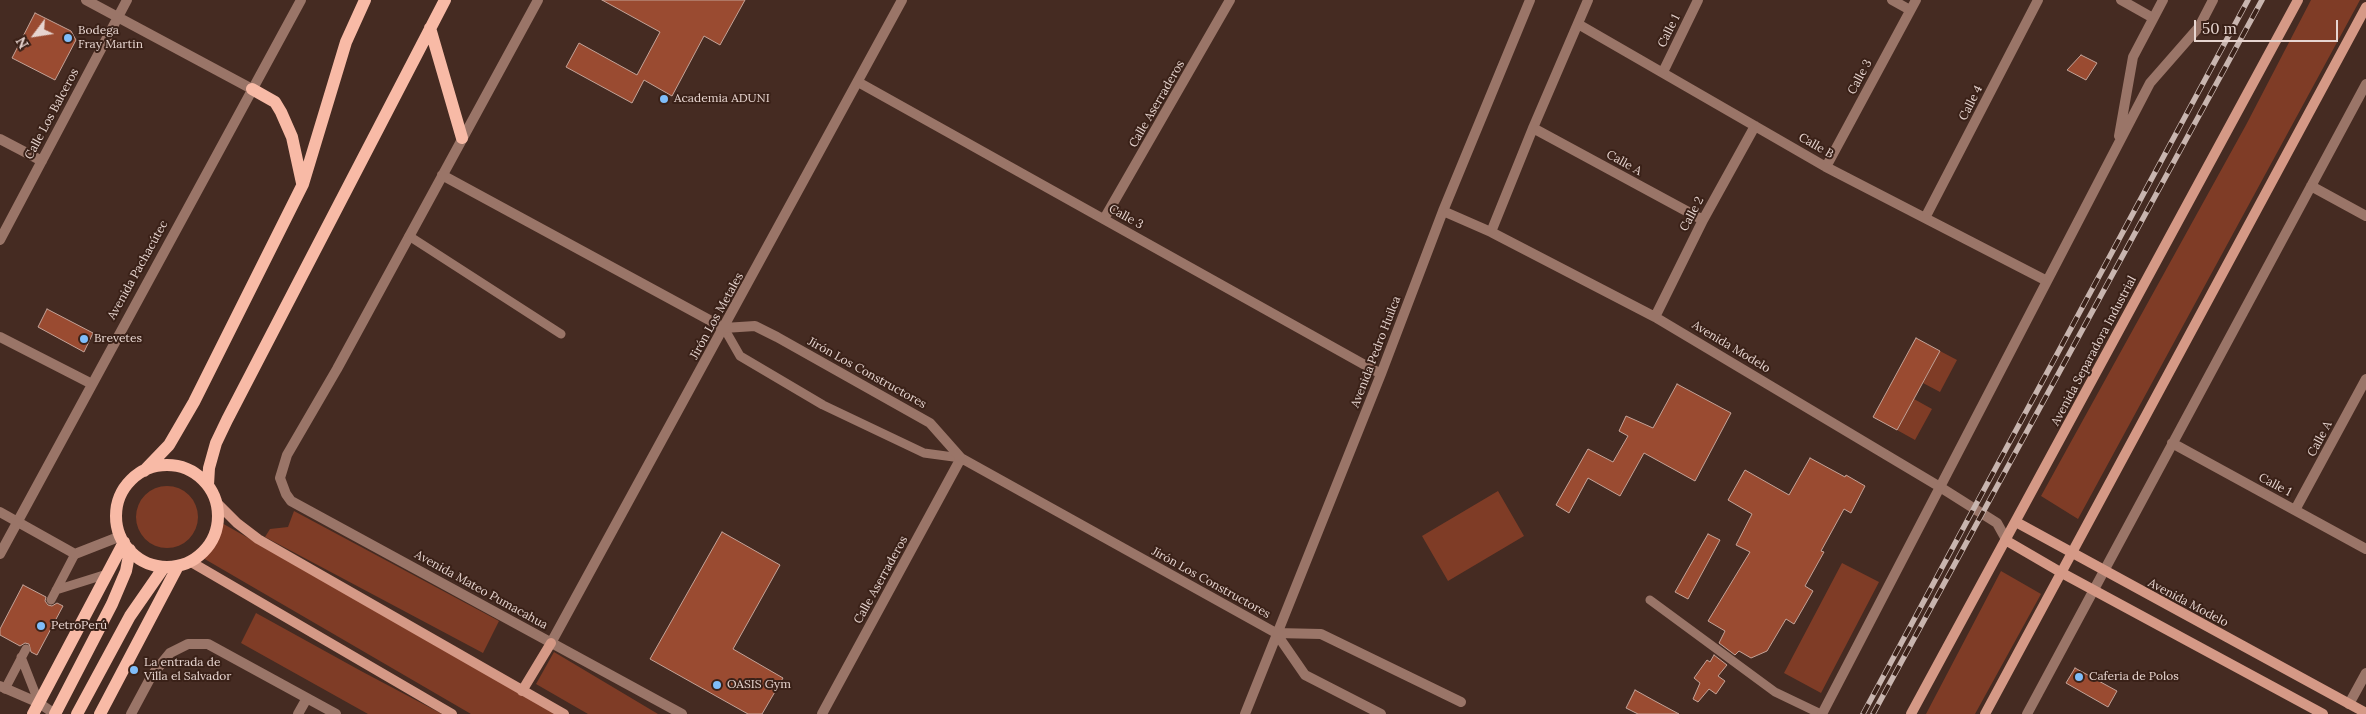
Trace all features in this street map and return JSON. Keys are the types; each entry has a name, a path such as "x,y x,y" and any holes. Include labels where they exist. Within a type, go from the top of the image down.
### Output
{"main road":[{"path":"55,714 112,604 126,571 125,543 116,516 118,502 132,479 169,445 194,402 303,184 346,42 365,0"},
{"path":"208,485 209,468 227,420 445,0"},
{"name":"Avenida Separadora Industrial","path":"1911,714 2298,0"},
{"path":"1985,714 2366,7"},
{"path":"430,28 462,138"},
{"path":"252,89 275,102 281,112 292,137 303,184"},
{"path":"144,470 163,465 178,466 193,472 208,485 217,503 237,523 258,539 564,714"},
{"path":"125,543 146,562 164,567 178,566 191,562 202,554 211,543 217,524 217,503"},
{"name":"Avenida Modelo","path":"2016,522 2071,554 2366,713"},
{"name":"Avenida Modelo","path":"2007,540 2062,573 2323,714"},
{"path":"36,708 125,543"},
{"path":"191,562 452,714"},
{"path":"100,714 178,566"},
{"path":"77,714 130,616 164,567"},
{"path":"522,691 551,643"}],"street":[{"path":"86,0 252,89"},
{"name":"Calle Los Balceros","path":"0,240 127,0"},
{"name":"Avenida Pachacútec","path":"0,554 301,0"},
{"path":"409,236 538,0"},
{"name":"Jirón Los Metales","path":"551,643 902,0"},
{"name":"Calle Aserraderos","path":"1104,220 1230,0"},
{"name":"Avenida Pedro Huilca","path":"1245,714 1381,374 1443,211 1530,0"},
{"path":"1491,232 1588,0"},
{"name":"Calle 1","path":"1663,72 1698,0"},
{"path":"1892,0 1910,10"},
{"name":"Calle 3","path":"1826,166 1916,0"},
{"name":"Calle 4","path":"1926,218 2038,0"},
{"path":"2121,0 2154,18"},
{"path":"2117,147 2133,56 2163,0"},
{"path":"1822,714 2150,83 2199,27 2213,0"},
{"name":"Calle B","path":"1578,24 1826,166 2047,281"},
{"name":"Calle 3","path":"858,82 1381,374"},
{"path":"2027,714 2366,84"},
{"name":"Calle 2","path":"1655,316 1703,220 1755,126"},
{"name":"Calle A","path":"1533,128 1703,220"},
{"path":"0,139 42,161"},
{"path":"442,175 724,328"},
{"path":"2311,186 2366,216"},
{"name":"Avenida Modelo","path":"1443,211 1491,232 1655,316 1997,523 2007,540"},
{"name":"Avenida Mateo Pumacahua","path":"409,236 287,455 280,478 286,494 291,501 682,714"},
{"name":"Jirón Los Constructores","path":"724,328 755,326 930,422 962,458 1276,634 1305,675 1381,714"},
{"path":"0,337 92,384"},
{"name":"Calle A","path":"2296,510 2366,379"},
{"name":"Calle 1","path":"2172,443 2366,548"},
{"name":"Calle Aserraderos","path":"822,714 962,458"},
{"path":"0,512 75,554 125,543"},
{"path":"1997,523 2016,522"},
{"path":"1276,634 1321,634 1461,702"},
{"path":"130,714 152,675 170,653 188,644 208,644 336,714"},
{"path":"2349,704 2366,673"},
{"path":"2,687 36,708 55,714"},
{"path":"298,714 307,698"}],"lane":[{"path":"409,236 561,334"},
{"path":"724,328 740,356 823,405 924,453 962,458"},
{"path":"51,600 75,554"},
{"path":"56,590 107,574"},
{"path":"1650,600 1775,692 1822,714"},
{"path":"2,687 23,653 36,708"}],"shaded area":[{"path":"2311,0 2360,0 2078,519 2041,496 2246,125"},
{"path":"1940,351 1957,360 1940,392 1923,383"},
{"path":"1914,399 1932,409 1915,440 1897,430"},
{"path":"161,486 173,486 189,495 196,505 198,517 196,529 189,539 173,548 161,548 150,543 141,534 136,523 136,511 141,500 150,491"},
{"path":"1498,491 1524,536 1448,581 1422,536"},
{"path":"294,511 499,621 483,653 265,537 270,529 288,527"},
{"path":"220,522 560,714 471,714 203,558 218,533"},
{"path":"1842,563 1879,582 1821,693 1784,673"},
{"path":"2001,571 2041,594 1975,714 1926,714"},
{"path":"256,613 442,714 368,714 241,643"},
{"path":"554,652 658,714 588,714 536,684"}],"building":[{"path":"602,0 745,0 720,45 704,36 672,96 644,80 632,103 566,67 579,43 637,75 660,32"},
{"path":"35,13 71,31 76,40 55,80 12,58"},
{"path":"2081,55 2097,63 2086,80 2067,70"},
{"path":"47,309 93,333 84,352 38,327"},
{"path":"1916,338 1940,351 1897,430 1873,417"},
{"path":"1677,384 1731,413 1695,481 1644,453 1620,496 1588,478 1569,513 1556,505 1588,449 1613,462 1628,436 1619,431 1626,416 1653,428"},
{"path":"1810,458 1865,486 1851,513 1844,509 1821,551 1824,552 1805,586 1813,591 1794,624 1786,619 1767,651 1751,658 1739,651 1735,655 1719,643 1725,631 1708,621 1750,552 1736,545 1752,514 1728,500 1745,470 1789,495"},
{"path":"722,532 780,565 733,649 783,678 762,714 748,714 650,659"},
{"path":"1708,534 1720,540 1688,599 1675,592"},
{"path":"23,585 46,597 45,601 48,605 52,606 57,603 63,606 37,655 31,652 29,644 25,643 20,646 0,635 0,629"},
{"path":"1714,655 1727,665 1718,676 1725,681 1716,694 1709,689 1698,702 1693,699 1700,683 1694,678 1707,660 1710,662"},
{"path":"2075,668 2117,691 2108,707 2066,683"},
{"path":"1635,690 1679,714 1638,714 1626,708"}],"railway":[{"path":"1863,714 2248,0"},
{"path":"1873,714 2262,0"}],"place":[{"name":"Bodega Fray Martin","path":"68,38"},
{"name":"Academia ADUNI","path":"664,99"},
{"name":"Brevetes","path":"84,339"},
{"name":"PetroPerú","path":"41,626"},
{"name":"La entrada de Villa el Salvador","path":"134,670"},
{"name":"Caferia de Polos","path":"2079,677"},
{"name":"OASIS Gym","path":"717,685"}]}
